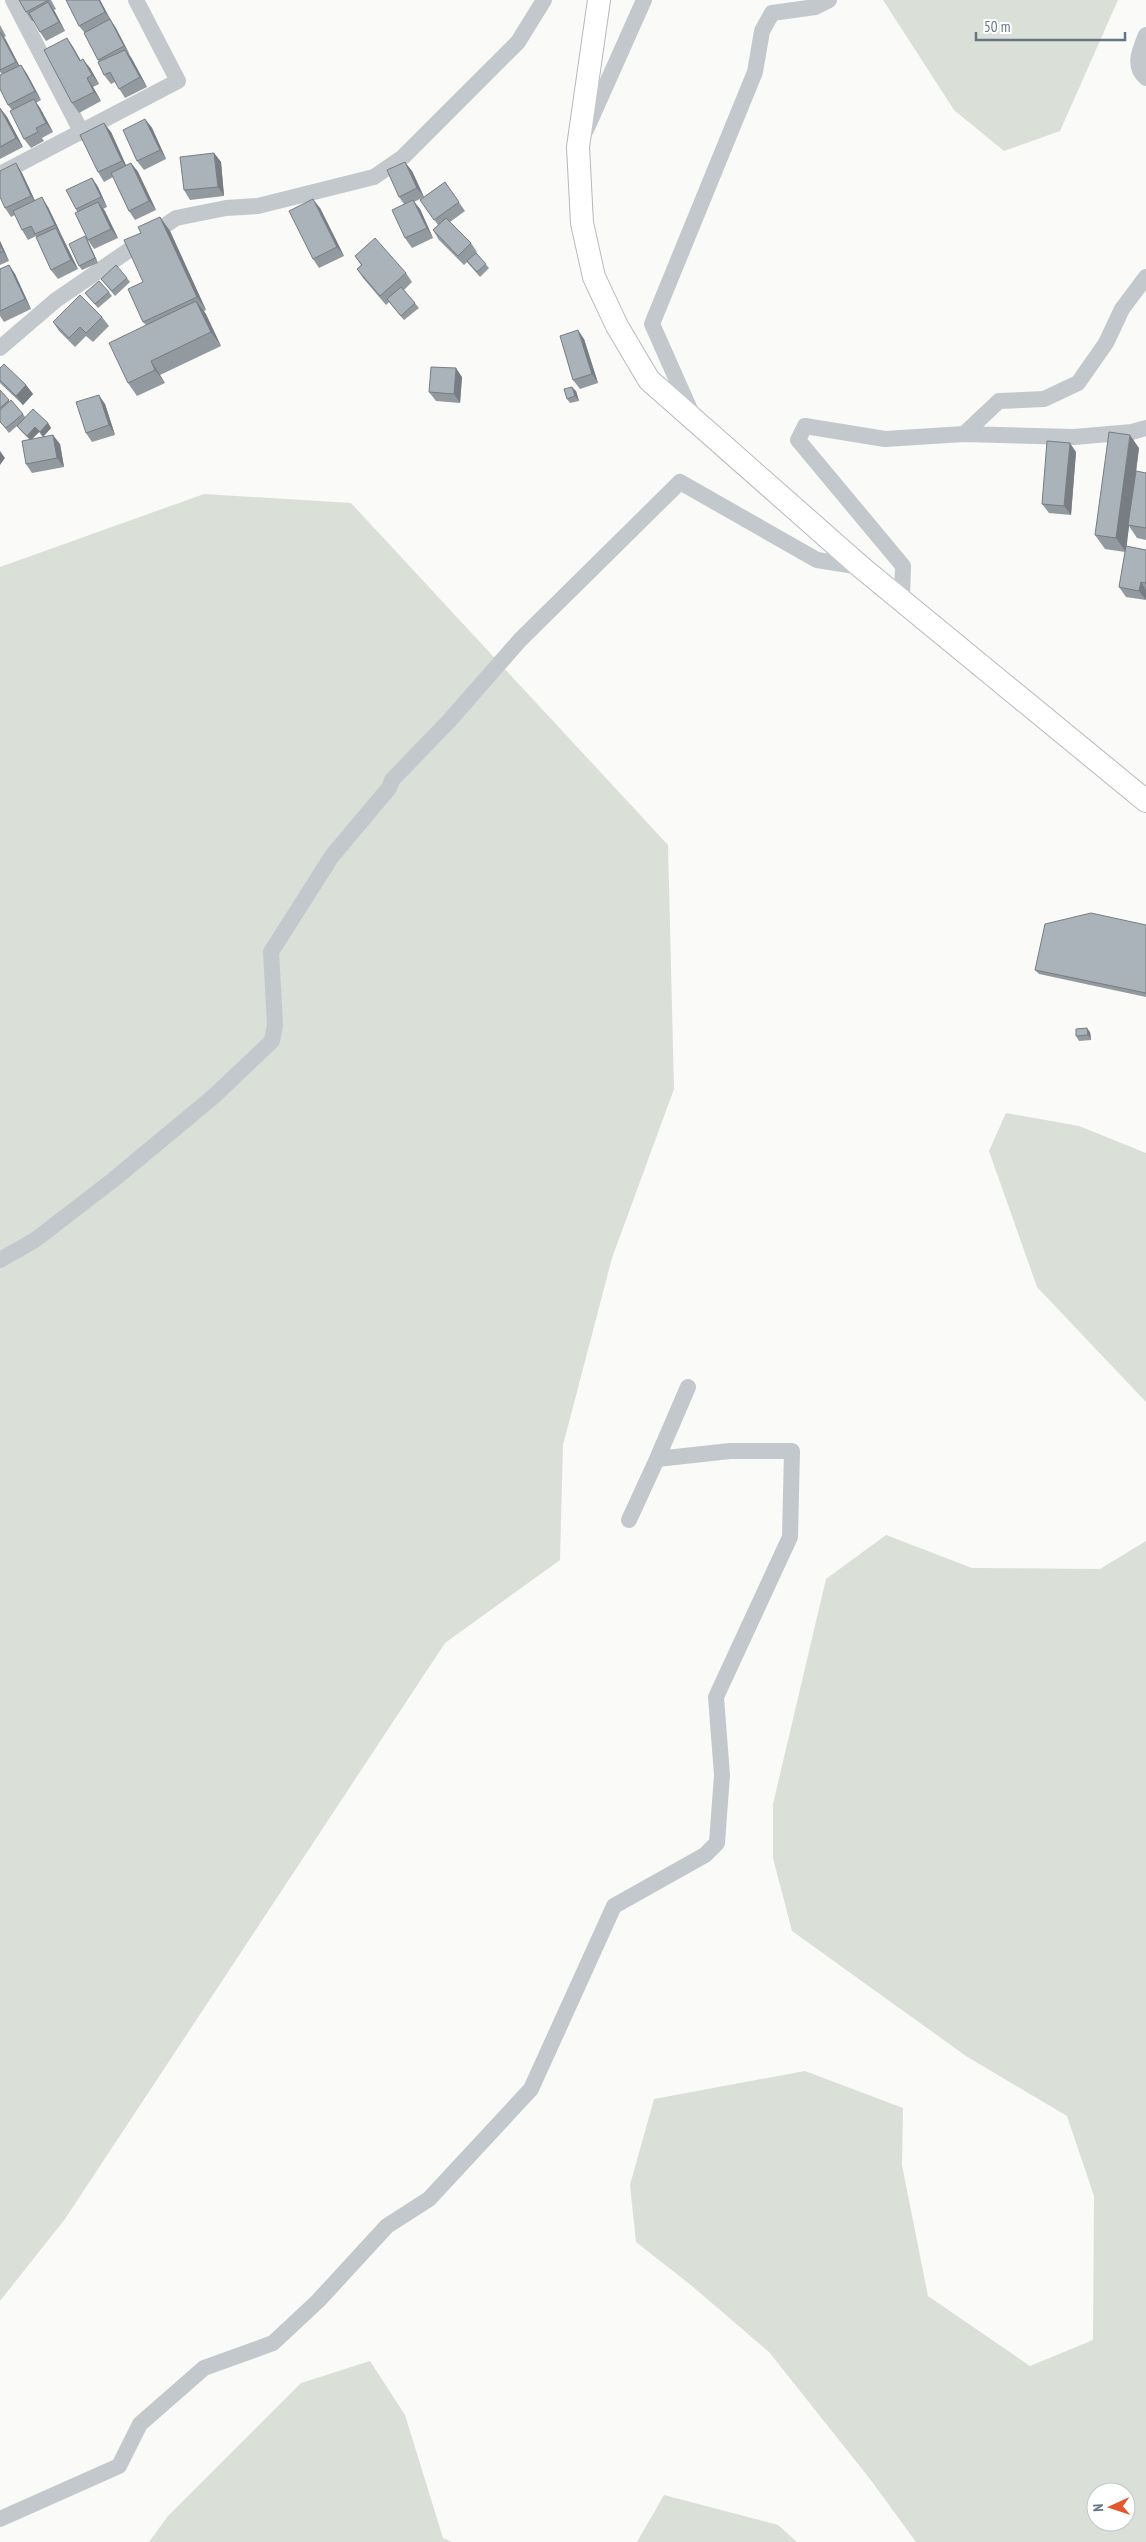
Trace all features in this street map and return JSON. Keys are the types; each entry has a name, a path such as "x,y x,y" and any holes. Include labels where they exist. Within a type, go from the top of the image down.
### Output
{"street":[{"path":"13,0 82,133"},
{"path":"0,174 82,133 178,80 136,0"},
{"path":"0,348 56,300 176,218 226,208 258,206 374,177 403,157 518,42 544,0"},
{"path":"599,0 578,147 582,223 594,277 617,326 649,380 696,424 860,567 902,599 1146,801"},
{"path":"578,147 644,0"},
{"path":"696,424 652,324 755,72 762,31 772,13 815,7 829,0"},
{"path":"1146,35 1137,57 1141,74 1146,78"},
{"path":"964,434 999,401 1044,399 1078,383 1106,343 1122,309 1146,277"},
{"path":"902,599 903,566 798,440 805,426 885,439 964,434 1074,437 1132,432 1146,428"},
{"path":"0,1260 35,1240 113,1180 213,1097 272,1041 275,1024 271,952 332,856 389,788 392,780 449,721 520,640 680,482 817,560 860,567"},
{"path":"629,1520 688,1387"},
{"path":"0,2519 119,2466 140,2424 204,2368 273,2343 318,2301 387,2226 429,2200 532,2089 614,1906 705,1855 717,1843 722,1775 716,1697 790,1537 792,1452 730,1451 657,1459"}],"shaded area":[{"path":"883,0 1118,0 1060,131 1004,151 954,110"},
{"path":"204,494 351,503 668,845 674,1089 612,1258 563,1445 560,1560 445,1643 65,2219 0,2301 0,567"},
{"path":"1006,1113 1079,1126 1146,1153 1146,1402 1037,1287 989,1151"},
{"path":"886,1535 972,1568 1100,1569 1146,1541 1146,2542 916,2542 870,2479 769,2352 692,2286 636,2242 630,2185 654,2099 805,2071 903,2108 902,2165 928,2296 1030,2366 1093,2340 1094,2196 1067,2116 966,2056 792,1931 773,1858 773,1804 826,1579"},
{"path":"370,2361 405,2415 443,2538 452,2542 149,2542 168,2516 301,2383"},
{"path":"664,2495 778,2525 797,2542 637,2542"}],"building":[{"path":"19,0 49,0 26,12"},
{"path":"66,0 99,0 105,12 79,26"},
{"path":"48,2 59,22 40,32 29,13"},
{"path":"110,19 124,46 98,60 84,33"},
{"path":"0,32 16,62 0,70"},
{"path":"67,38 80,61 83,59 92,75 87,78 94,92 72,103 44,50"},
{"path":"125,50 140,77 119,89 110,72 104,75 98,62"},
{"path":"21,65 35,91 8,105 0,89 0,75"},
{"path":"34,99 46,123 36,128 38,132 24,139 10,111"},
{"path":"0,108 16,138 0,147"},
{"path":"145,119 160,150 137,161 123,130"},
{"path":"104,123 122,161 98,172 80,135"},
{"path":"214,153 218,187 184,190 180,157"},
{"path":"405,162 417,188 399,197 387,170"},
{"path":"16,163 31,196 5,208 0,197 0,171"},
{"path":"131,163 149,201 129,211 111,173"},
{"path":"92,178 101,197 76,209 66,190"},
{"path":"445,182 459,202 434,220 420,200"},
{"path":"42,197 55,225 35,234 31,226 22,230 13,211"},
{"path":"313,199 337,247 313,259 289,211"},
{"path":"413,200 427,228 405,238 392,210"},
{"path":"98,202 111,229 88,240 75,213"},
{"path":"160,217 197,297 143,322 128,289 143,282 124,240 141,233 138,227"},
{"path":"446,218 471,243 458,256 433,230"},
{"path":"56,228 71,260 51,270 36,237"},
{"path":"85,236 95,258 79,266 69,244"},
{"path":"375,238 406,273 380,296 357,269 362,265 355,256"},
{"path":"476,253 486,264 477,272 467,261"},
{"path":"9,265 25,299 0,311 0,269"},
{"path":"116,265 127,278 112,291 101,279"},
{"path":"99,281 109,292 95,304 85,293"},
{"path":"401,287 415,303 401,316 387,299"},
{"path":"80,295 102,317 86,333 80,327 69,338 53,322"},
{"path":"196,301 211,332 151,361 155,370 128,383 109,343"},
{"path":"578,330 592,374 573,380 560,336"},
{"path":"4,364 26,385 16,396 0,380 0,368"},
{"path":"431,367 456,368 454,394 429,392"},
{"path":"572,387 575,396 567,399 564,389"},
{"path":"0,390 9,400 0,408"},
{"path":"99,395 109,425 86,433 76,402"},
{"path":"11,400 23,414 6,428 0,422 0,410"},
{"path":"33,409 48,423 40,432 35,427 27,436 17,426"},
{"path":"1109,432 1130,435 1116,538 1095,535"},
{"path":"53,435 57,458 26,464 22,441"},
{"path":"1047,441 1070,443 1064,506 1042,504"},
{"path":"1136,471 1146,473 1146,528 1128,525"},
{"path":"1126,546 1146,550 1146,583 1141,582 1139,591 1119,587"},
{"path":"1091,913 1146,925 1146,993 1035,970 1045,924"},
{"path":"1087,1028 1088,1035 1076,1036 1076,1029"}]}
